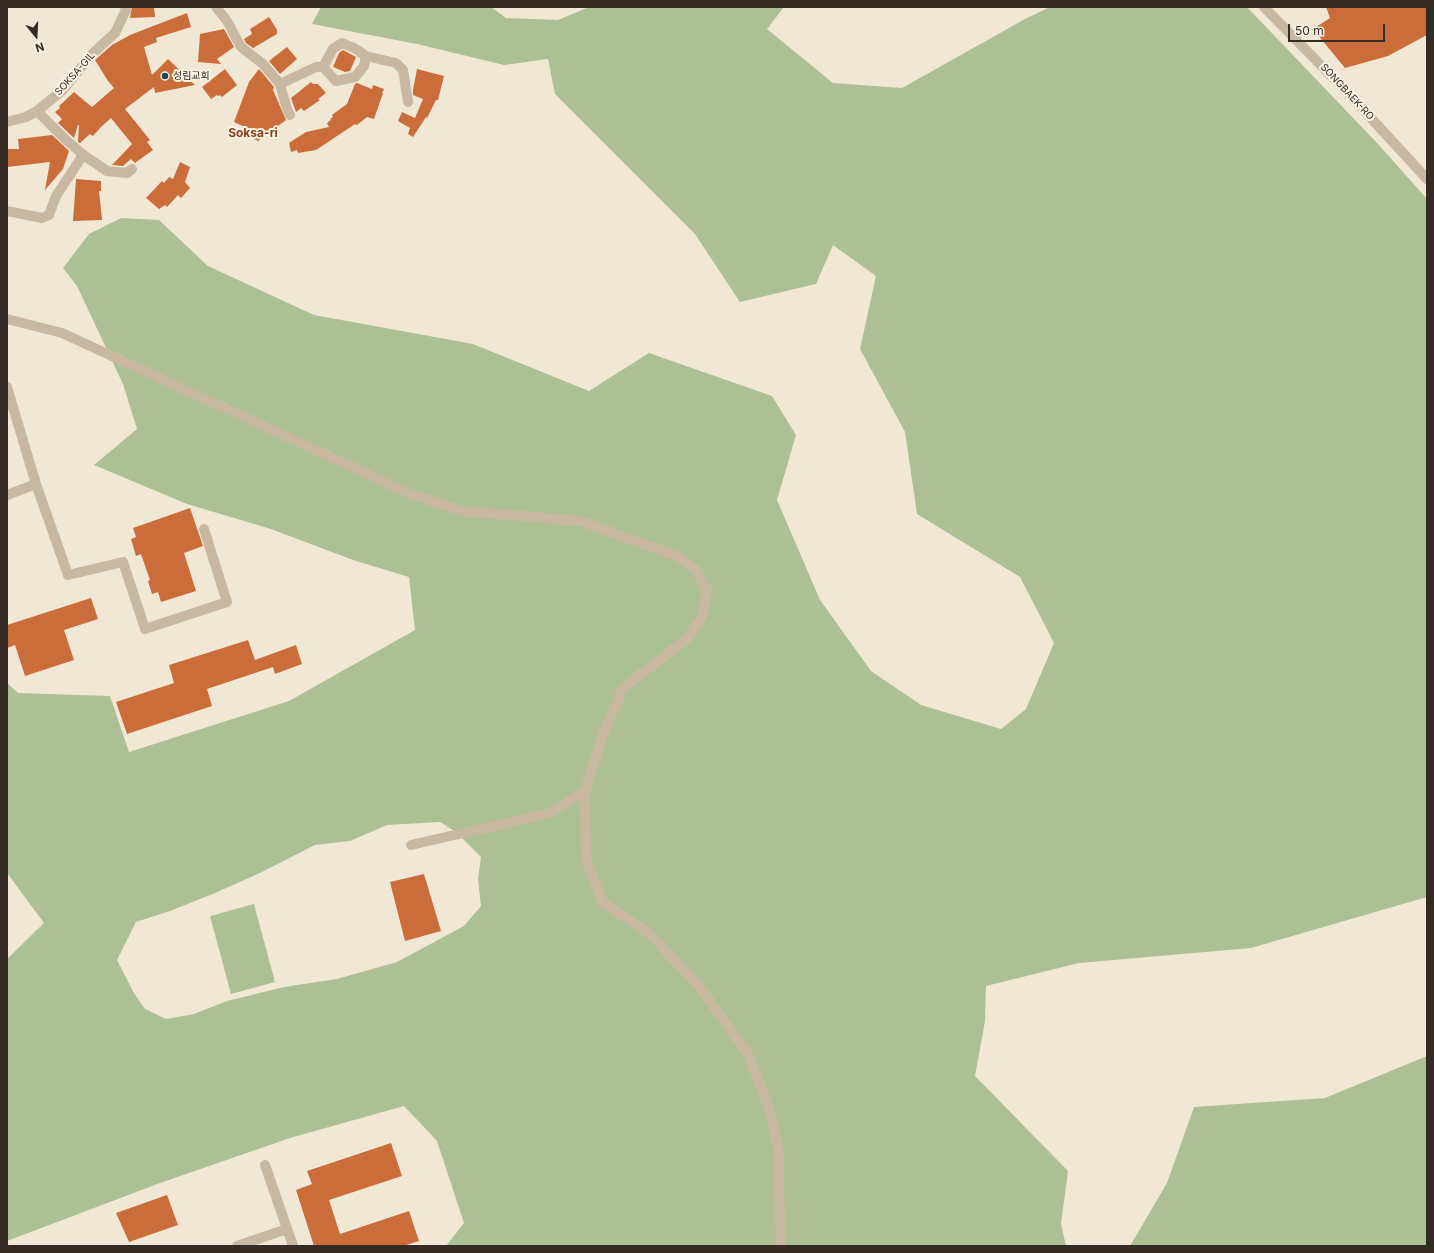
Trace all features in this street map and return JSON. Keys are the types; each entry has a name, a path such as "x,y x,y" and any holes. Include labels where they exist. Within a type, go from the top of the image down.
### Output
{"street":[{"name":"SOKSA-GIL","path":"7,122 26,117 37,111 63,90 91,55 115,33 126,10 125,7"},
{"path":"216,7 227,21 241,47 263,64 280,84 282,96 290,115"},
{"name":"SONGBAEK-RO","path":"1264,7 1347,92 1427,179"},
{"path":"323,67 333,49 342,43 354,48 366,56 396,63 403,70 408,102"},
{"path":"280,84 316,67 323,67 336,81 355,77 364,66 366,56"},
{"path":"37,111 83,155 107,171 127,173 132,169"},
{"path":"7,211 42,218 49,215 56,196 83,155"},
{"path":"7,318 62,333 413,495 465,512 583,522 679,557 697,571 707,590 702,617 687,639 624,687 604,731 585,791 586,858 602,902 649,933 699,986 748,1054 768,1105 778,1147 781,1246"},
{"path":"7,387 36,484 68,575 123,562 144,629 227,602 204,529"},
{"path":"7,495 36,484"},
{"path":"411,845 550,813 585,791"},
{"path":"265,1165 293,1246"},
{"path":"237,1246 287,1229"}],"green space":[{"path":"321,7 491,7 506,18 558,20 589,7 784,7 767,29 833,83 902,88 1025,19 1050,7 1247,7 1378,144 1427,199 1427,897 1251,948 1079,963 986,986 985,1021 975,1076 1068,1171 1061,1224 1066,1246 446,1246 464,1223 437,1141 404,1106 290,1138 160,1183 7,1241 7,959 44,923 7,873 7,683 18,693 110,696 129,752 289,701 415,630 409,577 353,560 271,529 187,504 94,465 137,429 123,384 77,286 63,268 89,234 121,218 159,220 208,266 314,315 473,344 589,391 649,353 772,396 796,435 777,500 820,600 871,671 921,705 1001,729 1026,709 1054,643 1020,577 917,514 905,432 860,349 876,276 833,245 816,284 740,302 695,234 555,94 548,59 504,65 417,44 312,24","holes":["440,822 456,832 481,857 478,879 481,906 464,926 397,962 337,979 284,987 227,1001 194,1014 166,1019 145,1009 134,993 117,960 136,922 170,911 215,893 262,872 315,845 350,841 387,825"]},
{"path":"254,904 275,982 231,994 210,916"},
{"path":"1427,1056 1427,1246 1130,1246 1167,1183 1194,1107 1325,1098"}],"building":[{"path":"132,7 154,7 155,17 130,18"},
{"path":"1326,7 1427,7 1427,35 1388,56 1345,68 1313,29 1330,18"},
{"path":"187,13 191,27 156,38 157,42 144,47 152,75 168,59 195,85 155,93 154,87 125,109 150,140 147,142 153,150 135,163 131,159 123,166 112,165 132,144 111,118 93,136 90,134 80,143 78,142 79,125 74,138 58,123 62,119 55,112 60,108 59,106 74,92 92,107 114,88 95,60 112,45 130,35"},
{"path":"269,17 277,30 277,34 253,48 246,43 244,39 252,34 250,29"},
{"path":"224,29 234,47 217,59 221,64 198,62 200,34"},
{"path":"287,47 297,59 280,74 269,61"},
{"path":"343,50 356,57 350,71 345,72 333,67 339,53"},
{"path":"225,69 237,85 222,97 217,95 211,99 202,87"},
{"path":"259,69 274,87 273,90 286,120 258,141 250,137 253,131 234,122 249,82"},
{"path":"417,69 444,76 438,100 436,100 427,118 426,117 413,137 408,134 410,128 398,121 402,112 415,118 423,99 413,95"},
{"path":"311,82 313,84 318,84 326,93 318,99 320,100 304,111 301,108 296,112 291,98"},
{"path":"357,83 372,89 373,85 384,89 374,119 367,117 357,125 355,124 316,150 298,153 297,150 291,152 289,143 306,132 329,127 327,123 333,117 332,115 347,104 355,84"},
{"path":"52,135 69,151 63,169 45,190 50,162 7,167 7,149 19,149 18,139"},
{"path":"180,162 190,167 185,182 190,188 181,198 178,195 167,207 165,205 159,209 146,198 162,181 164,183 169,177 173,179"},
{"path":"76,179 101,181 101,191 99,191 102,220 73,221"},
{"path":"190,508 203,546 184,553 196,591 161,602 158,592 152,594 148,581 150,580 141,554 136,556 131,539 136,537 133,528"},
{"path":"91,598 98,619 64,630 74,660 25,676 15,645 7,648 7,625"},
{"path":"248,640 255,660 296,645 302,664 275,674 273,667 207,689 212,706 127,734 116,702 174,683 169,665"},
{"path":"424,874 441,931 405,941 390,882"},
{"path":"391,1143 402,1176 329,1200 340,1234 409,1211 419,1241 403,1246 314,1246 296,1190 312,1184 307,1171"},
{"path":"167,1195 178,1225 129,1242 116,1213"}],"place":[{"name":"성림교회","path":"165,76"}],"district":[{"name":"Soksa-ri","path":"253,133"}]}
